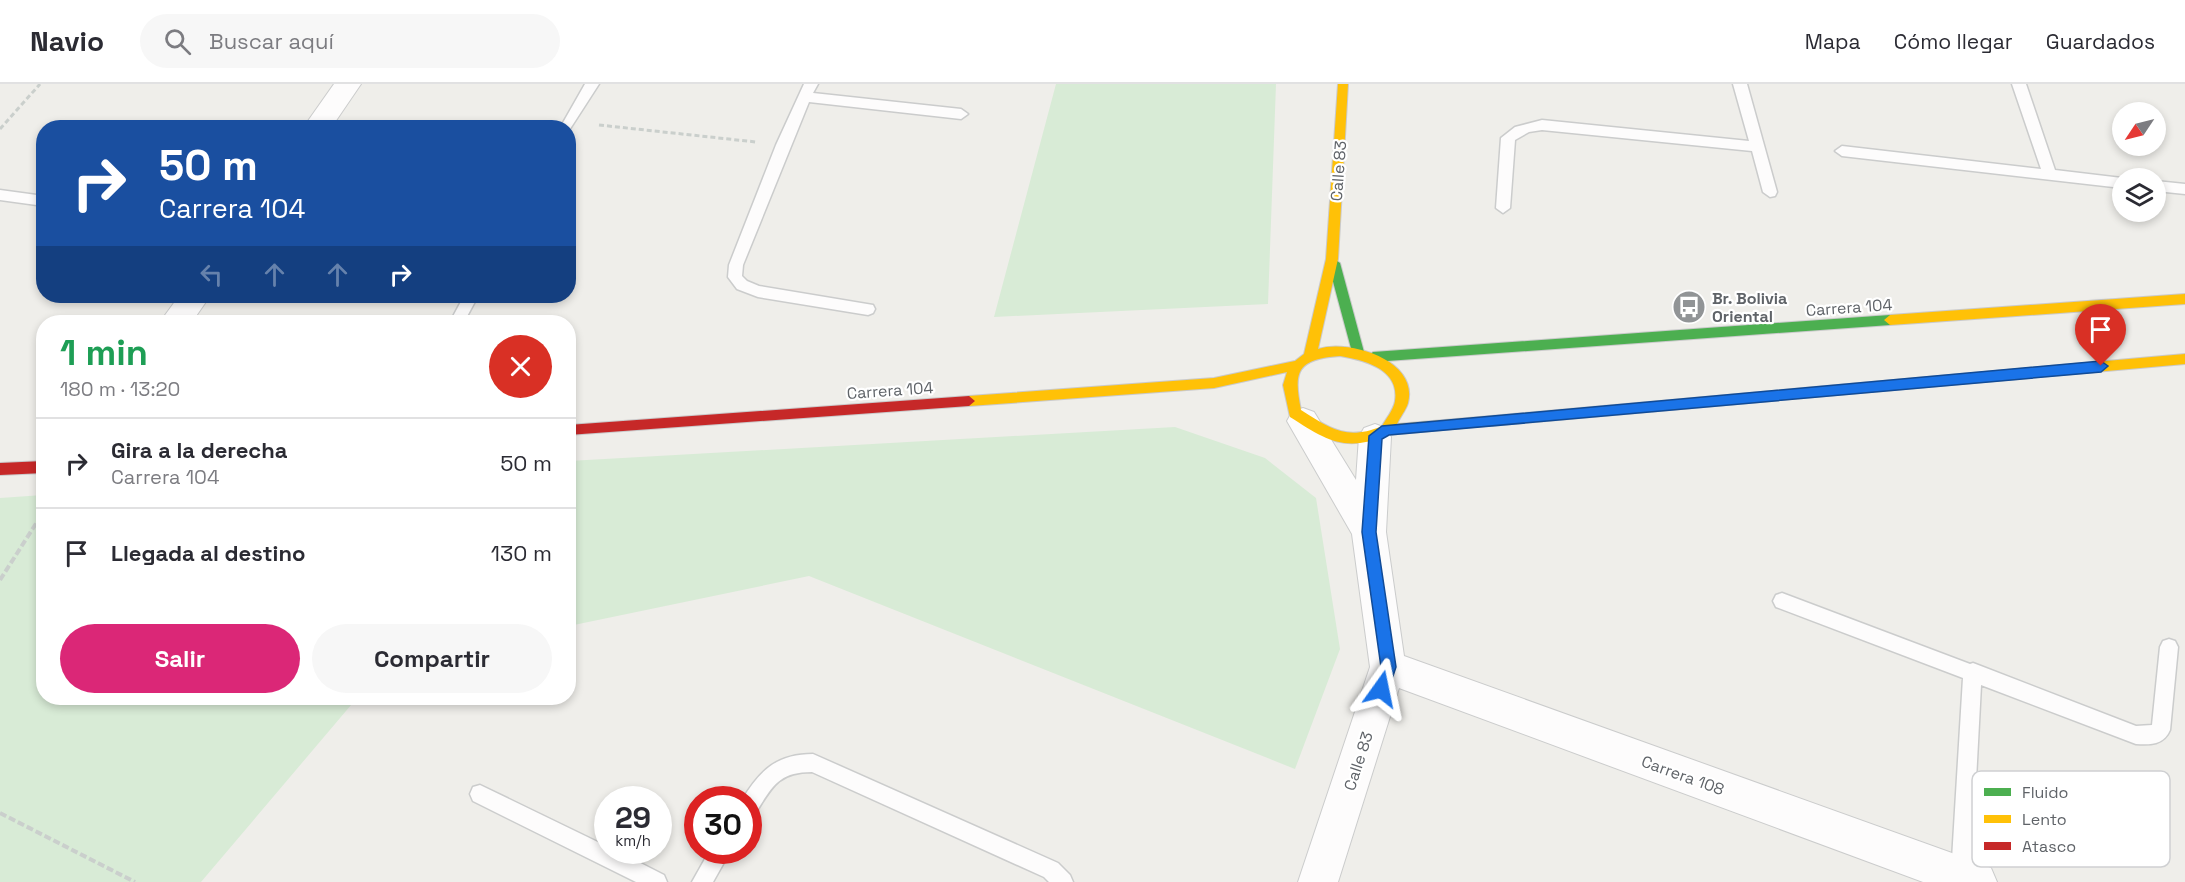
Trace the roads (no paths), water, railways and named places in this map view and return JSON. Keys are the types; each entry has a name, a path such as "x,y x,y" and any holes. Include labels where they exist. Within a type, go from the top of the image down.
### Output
{"street":[{"path":"324,120 348,84"},
{"name":"Calle 83","path":"1310,356 1332,259 1343,84"},
{"name":"Calle 83","path":"1332,259 1358,352"},
{"name":"Carrera 104","path":"1373,357 2185,300"},
{"path":"1381,433 1397,419 1402,406 1402,392 1396,379 1373,357 1358,352 1325,350 1310,356 1298,365 1290,388 1292,408 1321,432 1340,438 2185,359"},
{"name":"Carrera 104","path":"576,429 1214,384 1298,365"},
{"name":"Carrera 104","path":"1214,384 1246,392"},
{"name":"Calle 83","path":"1292,408 1369,532"},
{"name":"Calle 83","path":"1318,882 1388,667 1369,532 1381,433"},
{"path":"0,470 36,468"},
{"name":"Carrera 108","path":"1388,667 1969,879"}],"lane":[{"path":"571,120 591,84"},
{"path":"1740,84 1770,192"},
{"path":"2019,84 2050,175"},
{"path":"868,309 758,291 742,285 735,277 736,265 783,145 809,90 961,114"},
{"path":"1503,208 1508,138 1528,127 1542,126 1758,147"},
{"path":"1842,151 2112,182"},
{"path":"2166,187 2185,189"},
{"path":"1,197 36,200"},
{"path":"1782,601 1973,671 2136,735 2152,736 2161,730 2169,647"},
{"path":"1969,879 1973,671"},
{"path":"762,786 780,766 794,762 813,763 1044,867 1063,882"},
{"path":"480,794 657,882"},
{"path":"702,882 713,864"}],"place":[{"name":"Br. Bolivia Oriental","path":"1689,307"}]}
